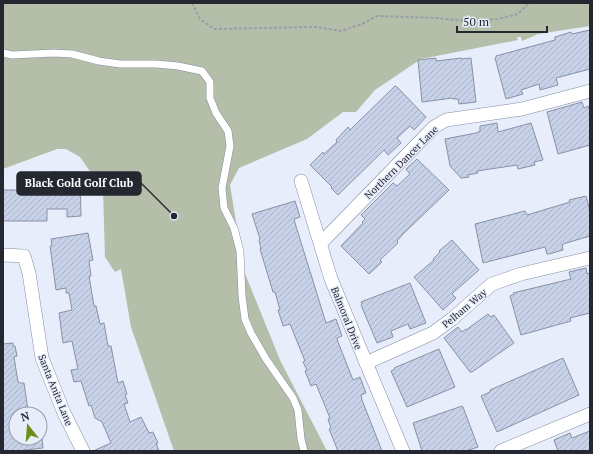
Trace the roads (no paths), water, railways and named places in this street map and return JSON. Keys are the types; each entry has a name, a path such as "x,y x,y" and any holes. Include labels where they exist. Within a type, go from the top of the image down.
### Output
{"street":[{"name":"Northern Dancer Lane","path":"321,243 434,127 446,120 522,109 590,91"},
{"name":"Balmoral Drive","path":"301,181 331,279 403,451"},
{"name":"Santa Anita Lane","path":"3,255 24,256 29,273 42,358 64,413 83,451"},
{"name":"Pelham Way","path":"366,363 433,333 463,310 492,284 521,274 590,258"},
{"path":"501,451 590,414"}],"lane":[{"path":"3,53 12,55 54,53 72,54 98,61 120,64 156,64 178,66 202,72 210,82 210,98 216,114 228,131 230,146 222,188 224,208 234,228 240,251 242,296 245,319 250,333 293,398 298,410 301,439 304,451"}],"place":[{"name":"Black Gold Golf Club","path":"174,216"}]}
